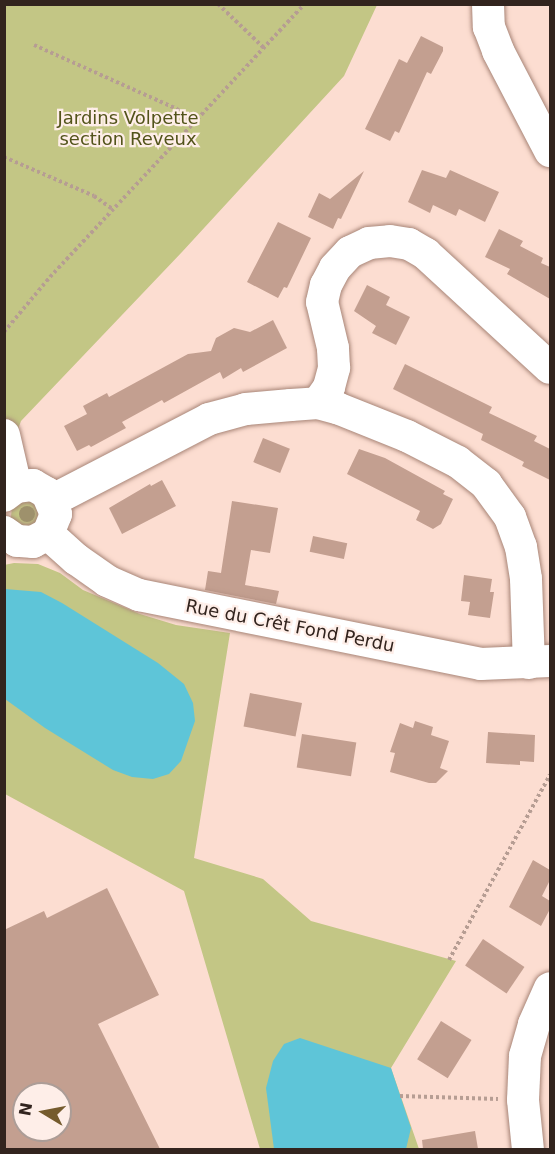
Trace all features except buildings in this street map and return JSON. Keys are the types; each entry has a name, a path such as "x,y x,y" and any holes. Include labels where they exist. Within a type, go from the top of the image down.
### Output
{"street":[{"path":"488,4 489,27 498,51 550,152"},
{"path":"318,404 329,387 334,368 333,348 322,302 326,285 335,268 350,252 369,243 390,241 409,244 426,254 550,369"},
{"path":"52,500 209,419 246,409 318,404 381,424 458,462 486,484 510,517 521,547 540,662"},
{"path":"4,435 10,491 25,485 41,488 52,500 56,514 48,534 33,542 17,541 4,532"},
{"name":"Rue du Crêt Fond Perdu","path":"48,534 76,559 108,581 139,595 481,664 540,662"},
{"path":"528,1149 522,1072 528,1039 550,988"}],"path":[{"path":"218,4 264,48"},
{"path":"4,332 50,277 305,4"},
{"path":"34,45 177,109 195,124"},
{"path":"4,157 86,193 114,210"},
{"path":"449,960 550,775"},
{"path":"400,1096 523,1100"}],"green space":[{"name":"Jardins Volpette section Reveux","path":"4,5 377,5 344,76 182,252 21,421 5,465"},
{"path":"19,499 38,502 41,521 27,530 13,523 11,517 12,506"},
{"path":"38,564 60,573 83,590 140,614 176,625 230,633 194,858 263,879 311,921 456,961 391,1068 419,1149 260,1149 184,891 5,794 4,565"}],"water":[{"path":"5,589 41,592 62,603 158,663 184,684 193,703 195,721 181,761 169,774 153,779 132,777 113,770 45,728 5,699"},
{"path":"300,1038 391,1068 411,1128 406,1149 274,1149 266,1088 273,1061 284,1044"}]}
